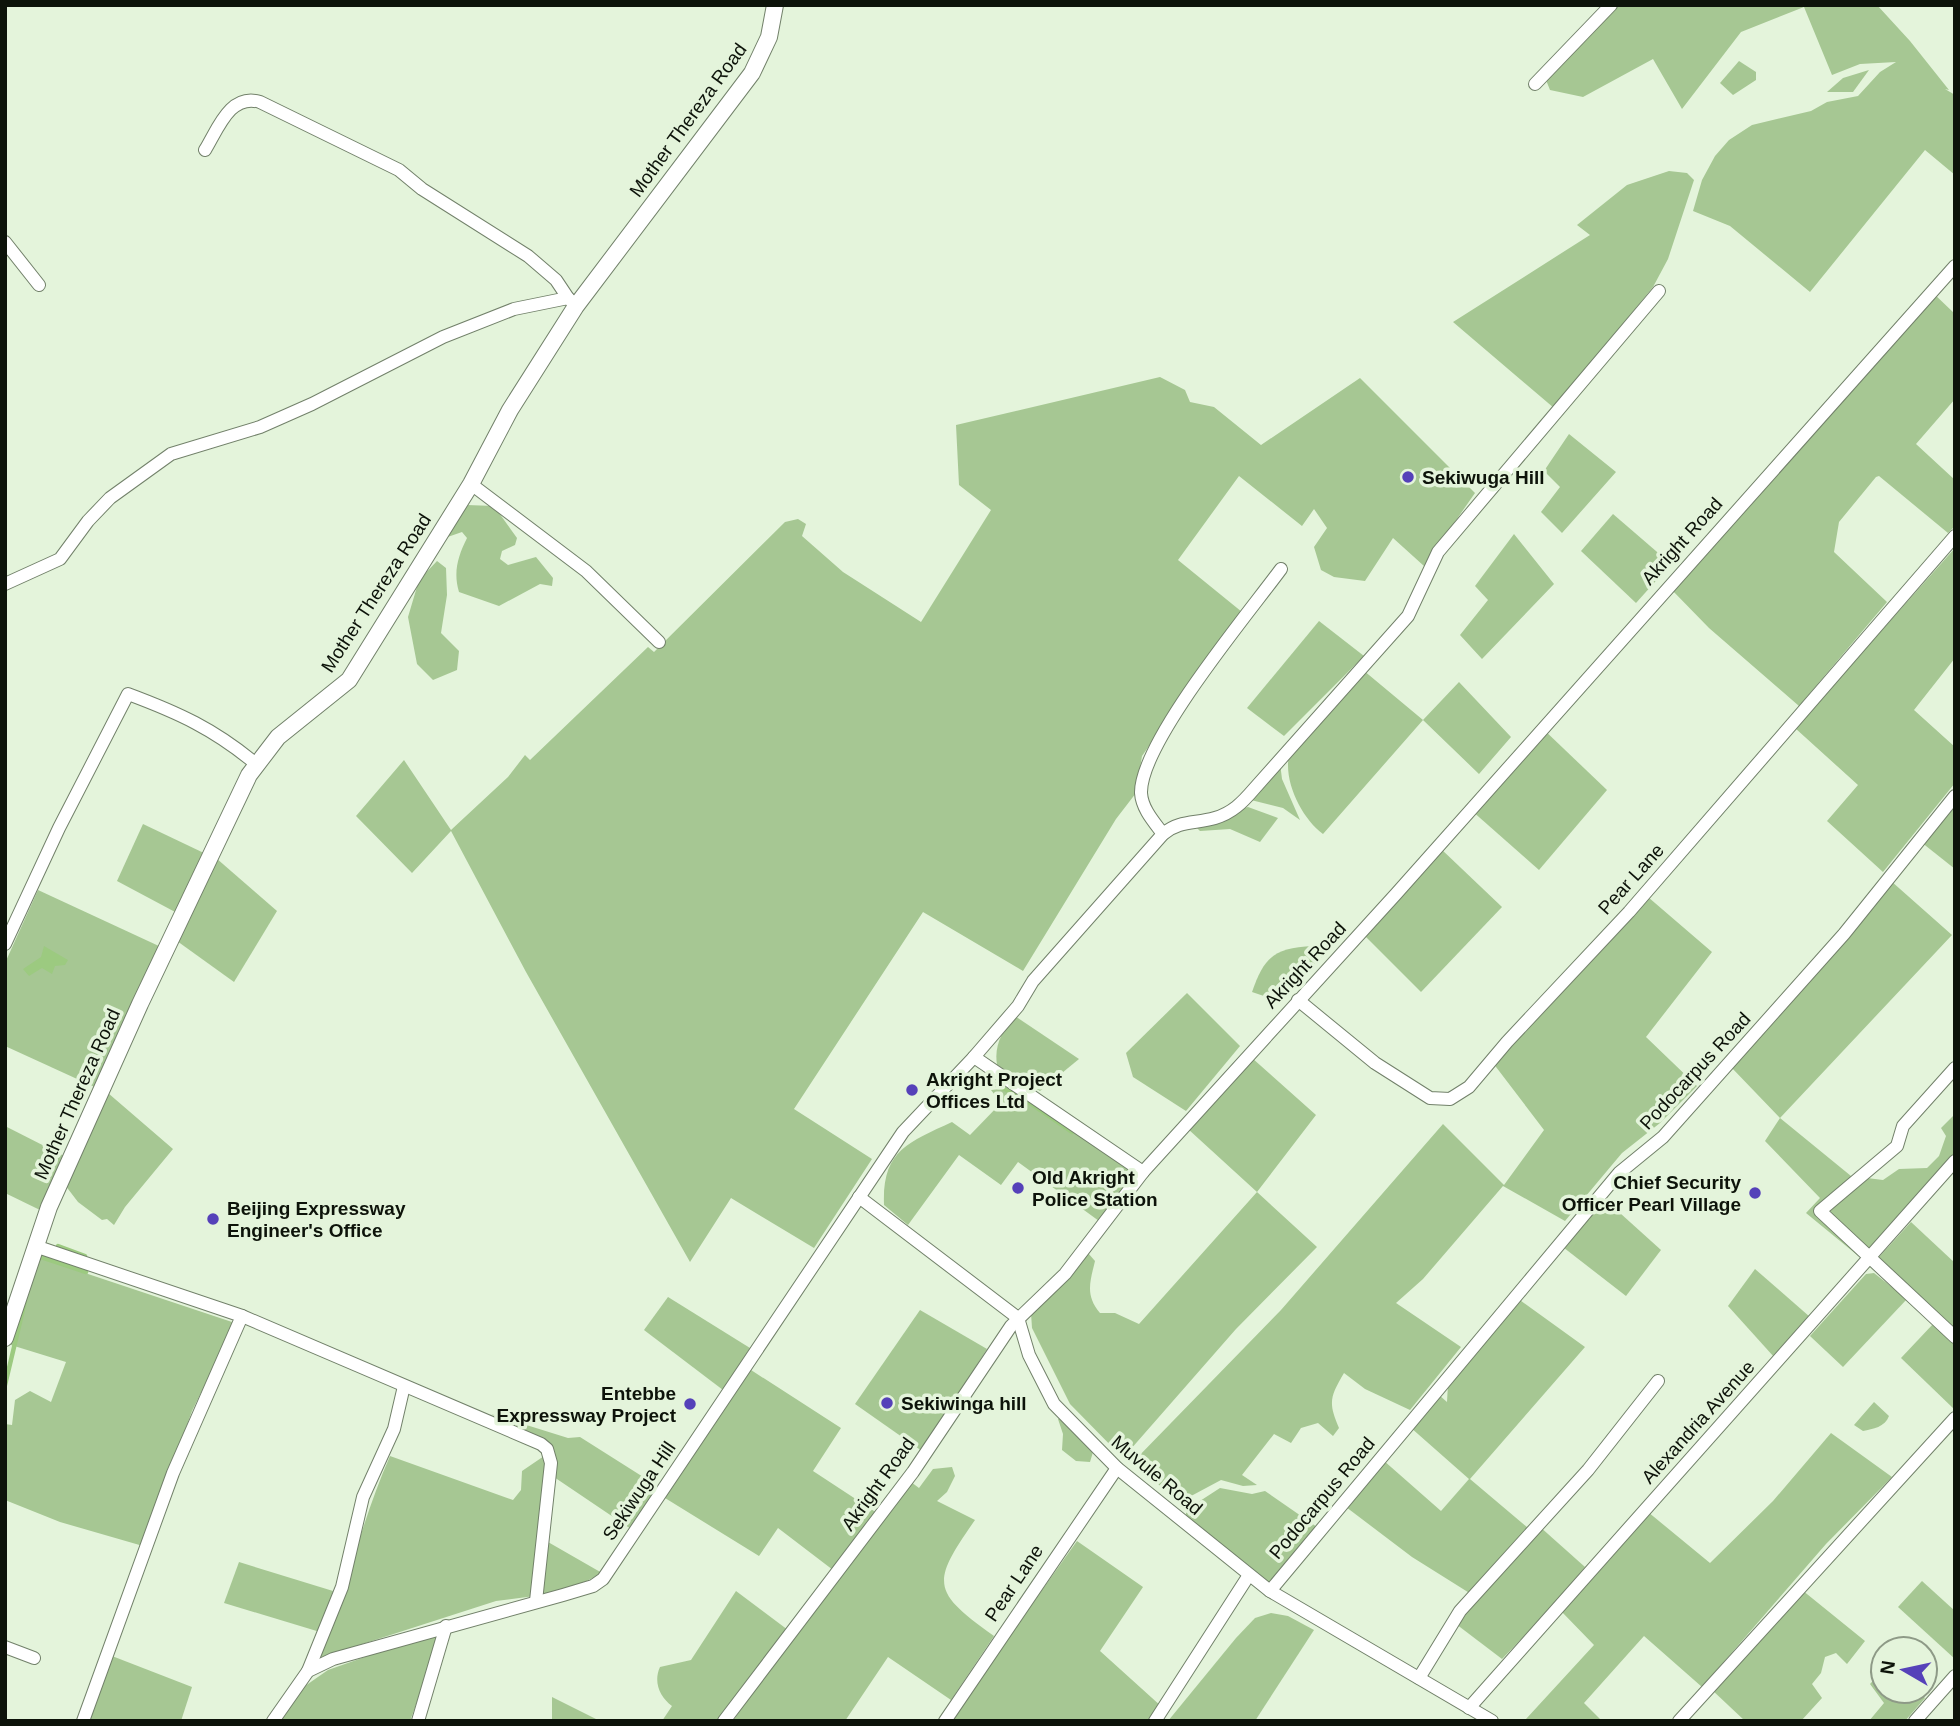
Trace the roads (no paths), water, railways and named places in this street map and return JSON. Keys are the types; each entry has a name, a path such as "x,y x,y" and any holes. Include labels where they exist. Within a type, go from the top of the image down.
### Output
{"street":[{"name":"Mother Thereza Road","path":"5,1338 35,1246 140,1004 256,764 297,720 349,680 471,484 572,302 752,73 769,37 775,5"},
{"path":"1535,84 1611,5"},
{"path":"205,150 234,105 251,99 260,102 399,170 422,189 535,261 572,302"},
{"path":"5,242 39,285"},
{"name":"Akright Road","path":"724,1721 913,1472 1002,1336 1065,1275 1143,1172 1396,894 1955,266"},
{"path":"1281,569 1167,726 1149,757 1141,795 1149,815 1163,834 1178,824 1213,819 1238,807 1408,616 1438,552 1659,291"},
{"path":"5,584 60,559 88,521 110,498 171,454 260,426 313,404 443,337 514,309 572,302"},
{"path":"471,484 586,571 659,642"},
{"name":"Pear Lane","path":"1298,1000 1375,1063 1430,1098 1450,1098 1469,1087 1507,1042 1629,912 1955,536"},
{"path":"5,944 59,828 128,694 171,710 223,737 256,764"},
{"name":"Podocarpus Road","path":"1270,1591 1619,1173 1663,1137 1826,954 1955,796"},
{"name":"Sekiwuga Hill","path":"308,1671 368,1647 593,1586 603,1579 915,1118 1018,1006 1033,981 1163,834"},
{"path":"974,1056 1143,1172"},
{"path":"1955,1068 1903,1126 1897,1146 1820,1212 1955,1337"},
{"name":"Alexandria Avenue","path":"1469,1708 1955,1161"},
{"path":"859,1198 1018,1318"},
{"path":"35,1246 242,1316 547,1449 551,1463 536,1601"},
{"path":"83,1721 173,1473 242,1316"},
{"name":"Muvule Road","path":"1018,1318 1029,1355 1054,1404 1116,1468 1270,1591 1492,1721"},
{"path":"1419,1678 1460,1611 1588,1470 1658,1381"},
{"path":"273,1721 308,1671 342,1587 363,1497 394,1429 404,1386"},
{"path":"1679,1721 1955,1418"},
{"name":"Pear Lane","path":"945,1721 1116,1468"},
{"path":"1155,1721 1249,1575"},
{"path":"418,1721 446,1626"},
{"path":"5,1647 34,1658"},
{"path":"1915,1721 1955,1676"}],"waterway":[{"path":"992,1083 1021,1097 1072,1132"},
{"path":"58,1246 85,1256"},
{"path":"36,1262 41,1257 86,1272"},
{"path":"5,1385 25,1301"}],"place":[{"name":"Sekiwuga Hill","path":"1408,477"},
{"name":"Akright Project Offices Ltd","path":"912,1090"},
{"name":"Old Akright Police Station","path":"1018,1188"},
{"name":"Chief Security Officer Pearl Village","path":"1755,1193"},
{"name":"Beijing Expressway Engineer's Office","path":"213,1219"},
{"name":"Sekiwinga hill","path":"887,1403"},
{"name":"Entebbe Expressway Project","path":"690,1404"}]}
